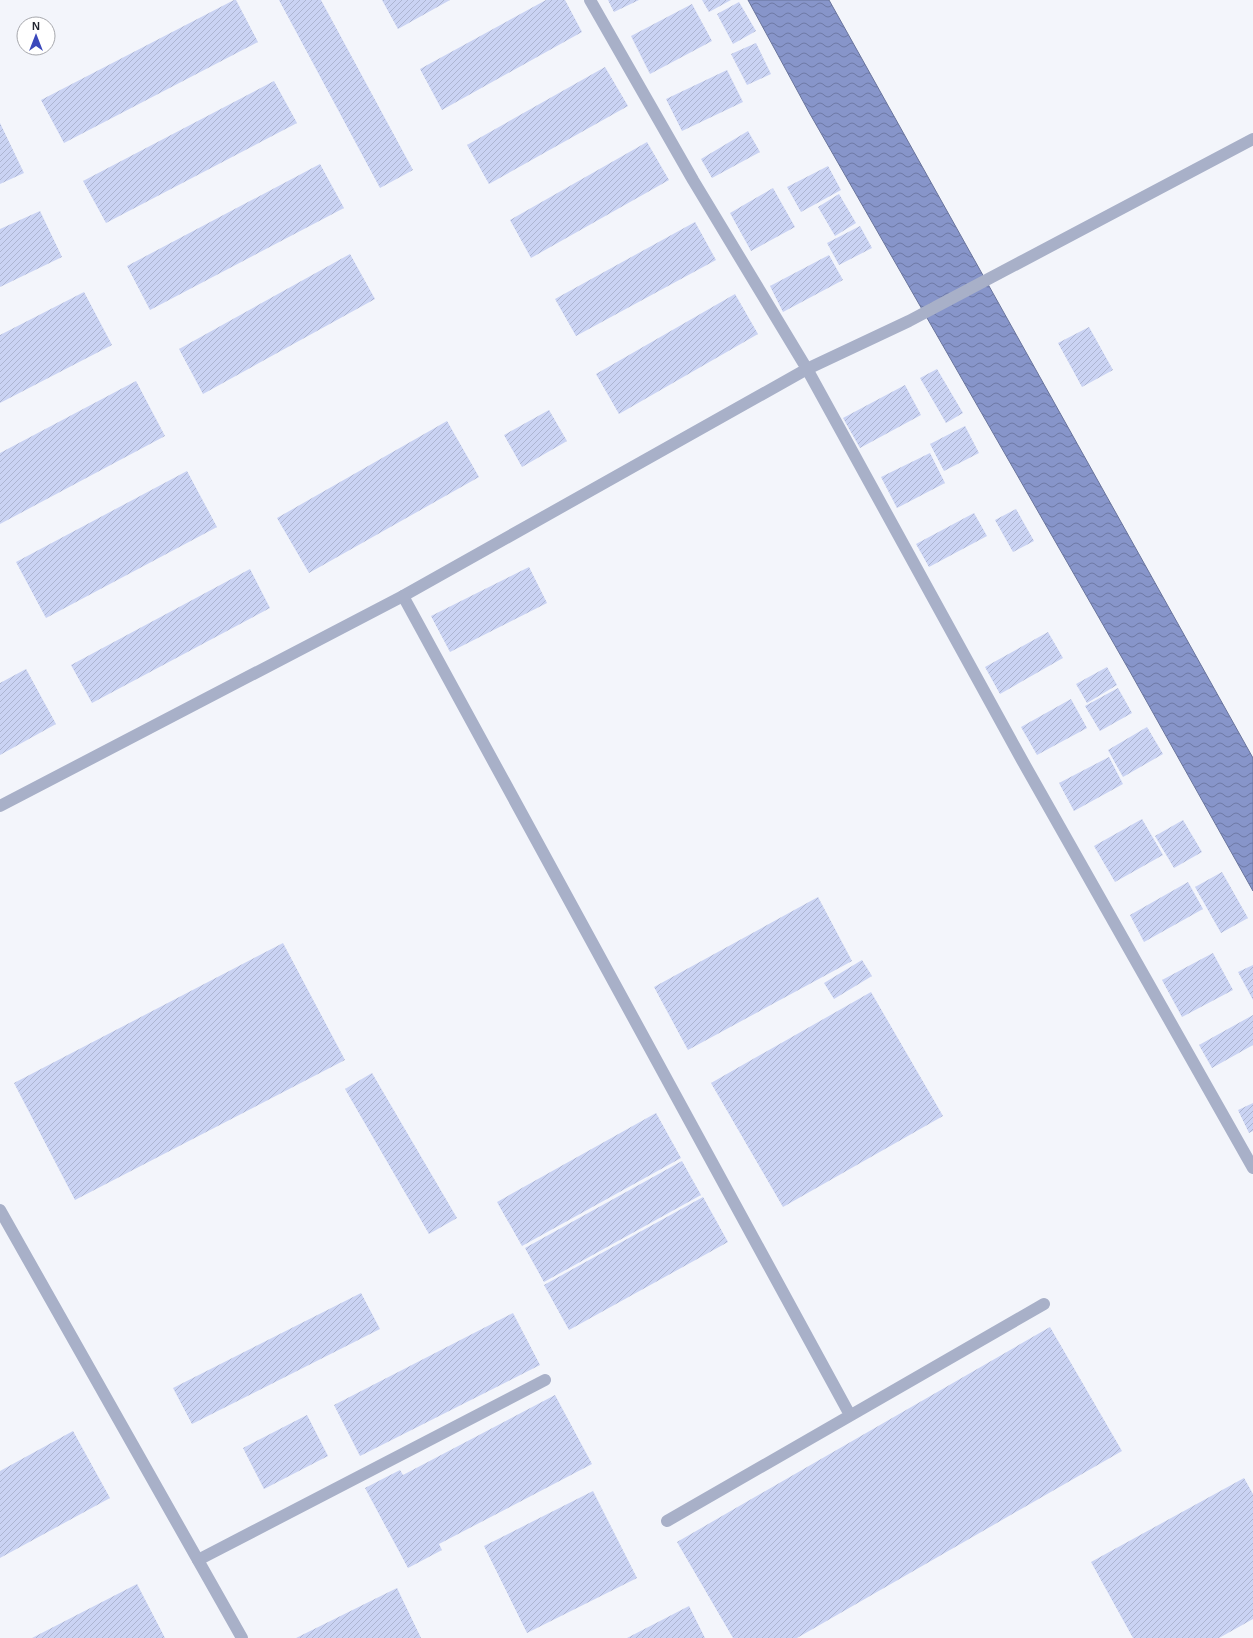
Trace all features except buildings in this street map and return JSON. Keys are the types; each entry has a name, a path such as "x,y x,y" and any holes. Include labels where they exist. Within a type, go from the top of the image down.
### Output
{"street":[{"path":"590,0 693,180 807,369 1022,760 1253,1168"},
{"path":"0,806 403,596 807,369 909,321 1253,139"},
{"path":"403,596 850,1415"},
{"path":"0,1210 242,1638"},
{"path":"667,1521 1044,1304"},
{"path":"198,1560 545,1380"}],"water":[{"path":"748,0 829,0 1253,758 1253,891 1129,670 810,114"}]}
